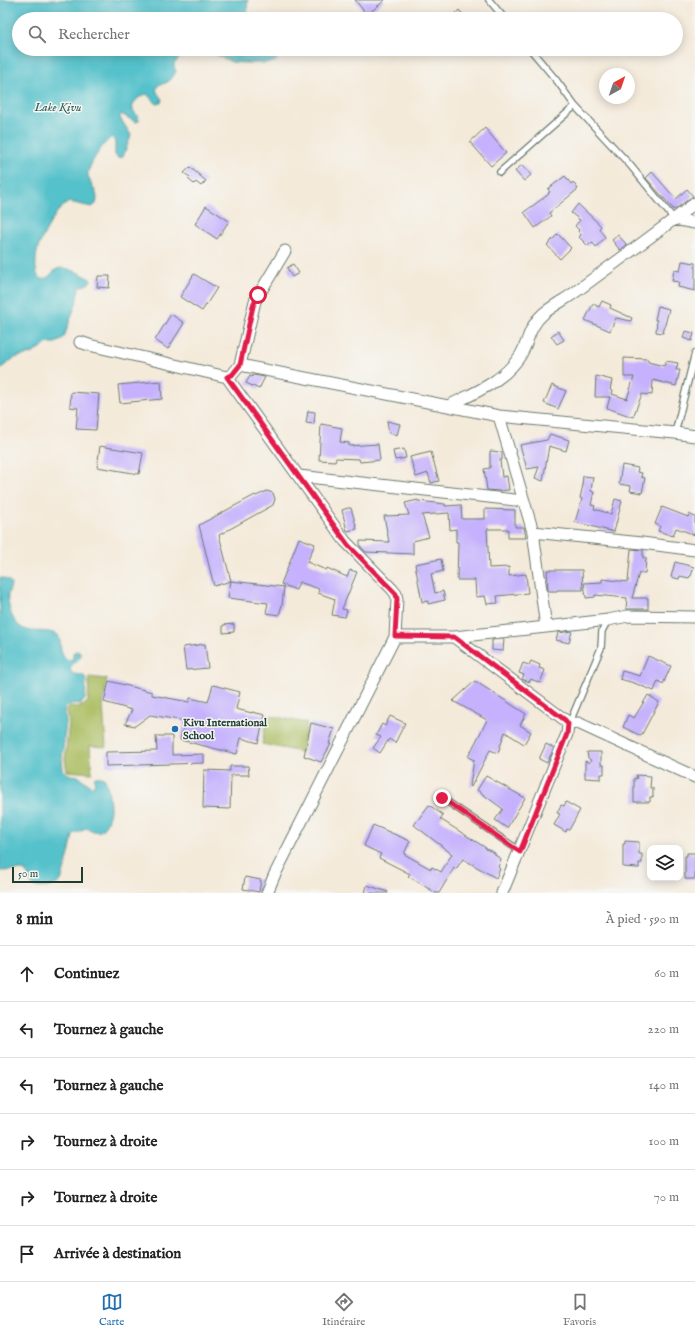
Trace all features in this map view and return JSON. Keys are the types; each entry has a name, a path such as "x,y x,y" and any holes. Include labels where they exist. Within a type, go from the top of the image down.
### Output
{"street":[{"path":"448,406 495,382 519,357 534,322 543,314 570,297 695,202"},
{"path":"674,219 695,223"},
{"path":"80,342 227,377 232,375 240,365 255,301 285,251"},
{"path":"240,365 499,416 695,436"},
{"path":"227,377 348,545 396,594 397,599 395,636 274,876 267,893"},
{"path":"499,416 533,532 546,627"},
{"path":"299,476 524,501"},
{"path":"533,532 695,550"},
{"path":"395,636 454,637 608,620 628,616 695,617"},
{"path":"454,637 568,724 578,723 695,777"},
{"path":"502,893 567,734 568,724"}],"lane":[{"path":"489,0 499,12"},
{"path":"536,56 575,106 630,165 674,219"},
{"path":"500,172 575,106"},
{"path":"674,433 695,353"},
{"path":"568,724 601,648 602,631 608,620"},
{"path":"442,798 520,852"}],"green space":[{"path":"89,677 107,679 103,706 106,747 90,746 92,773 67,771 65,759 69,723 67,708 83,706 88,701"},
{"path":"267,715 307,723 301,752 262,744"}],"water":[{"name":"Lake Kivu","path":"0,0 248,0 247,12 12,12 12,56 181,56 174,64 176,71 172,78 168,82 160,84 157,88 157,92 162,99 161,103 156,104 147,94 139,98 132,107 138,116 139,121 136,122 121,114 120,118 131,135 123,157 118,158 115,155 115,142 112,137 105,143 93,161 88,172 88,176 97,196 96,204 92,207 69,202 60,209 45,232 37,251 36,269 38,277 41,279 50,276 57,269 64,268 74,271 91,280 88,284 79,287 76,304 64,337 55,343 48,343 33,353 14,358 0,369"},
{"path":"219,56 278,56 276,61 268,63 232,62"},
{"path":"0,577 10,581 11,583 8,603 12,616 22,628 58,635 62,654 68,660 73,659 74,652 78,651 81,654 70,670 73,674 82,675 86,678 85,699 82,703 67,705 64,709 66,722 62,759 63,769 66,773 78,776 91,786 94,786 95,777 103,777 107,784 110,806 108,820 102,830 98,832 85,828 73,835 61,881 55,885 47,887 35,887 32,885 27,873 23,870 0,871"}],"building":[{"path":"355,0 385,0 371,12 365,12"},
{"path":"485,128 506,153 491,166 470,142"},
{"path":"522,165 531,175 524,181 515,171"},
{"path":"190,167 206,181 201,186 196,182 194,184 188,179 190,177 184,173"},
{"path":"652,172 676,199 687,189 693,196 674,210 646,178"},
{"path":"565,176 571,184 573,182 578,189 549,213 551,216 535,228 524,212 549,194 548,193 550,192 548,189"},
{"path":"578,204 601,226 599,229 605,237 596,247 592,242 588,246 579,237 581,235 575,226 580,220 571,213"},
{"path":"206,206 229,221 217,239 195,224"},
{"path":"558,234 571,248 560,259 547,245"},
{"path":"618,235 627,245 620,250 612,240"},
{"path":"682,261 695,263 695,291 678,287 679,282 672,281 674,270 680,271"},
{"path":"293,264 299,273 292,277 287,268"},
{"path":"194,274 217,288 202,311 180,297"},
{"path":"98,276 110,276 109,288 97,287"},
{"path":"602,301 611,305 610,308 632,318 631,321 616,318 610,331 585,320 593,304 599,307"},
{"path":"658,306 669,309 663,333 656,332 657,320 655,320"},
{"path":"171,314 184,323 168,349 155,340"},
{"path":"558,331 564,340 557,344 551,336"},
{"path":"685,331 694,333 692,341 683,338"},
{"path":"624,358 648,359 648,362 664,366 666,361 678,363 676,370 680,370 676,386 653,380 652,395 642,394 633,417 607,408 610,397 595,397 596,376 612,380 610,390 613,391 612,394 627,399 634,377 624,377"},
{"path":"253,375 265,377 259,389 246,383 250,376 252,377"},
{"path":"161,381 162,399 120,403 118,385"},
{"path":"552,385 566,391 558,409 544,403"},
{"path":"71,392 99,394 96,430 76,429 78,408 70,407"},
{"path":"308,411 315,412 314,424 306,423"},
{"path":"387,421 400,424 397,435 389,433"},
{"path":"321,424 342,428 340,442 349,443 349,446 378,444 380,460 360,462 359,459 336,458 335,461 319,460"},
{"path":"550,434 569,440 566,451 549,446 543,481 535,478 539,467 527,469 520,445 547,440"},
{"path":"100,446 143,453 139,474 97,467"},
{"path":"404,449 406,458 395,460 393,451"},
{"path":"490,451 502,452 502,460 500,460 502,477 507,476 509,490 487,490 484,469 490,468"},
{"path":"431,452 439,481 431,483 428,473 416,477 410,457"},
{"path":"622,465 638,468 637,472 642,473 641,477 645,478 642,493 630,491 631,486 619,484"},
{"path":"583,476 593,477 591,491 594,492 591,505 595,506 594,509 611,514 615,499 622,501 614,532 575,522 582,499 580,498 583,485"},
{"path":"267,491 273,493 275,499 273,505 219,535 231,581 214,586 199,525 255,495 256,496"},
{"path":"418,500 445,504 445,506 461,505 462,519 485,519 485,509 515,510 515,527 524,527 526,538 508,538 508,529 487,529 489,568 509,567 509,576 526,574 528,593 497,596 498,603 487,604 485,596 476,597 475,580 457,580 458,542 456,542 456,529 450,530 449,513 422,515 429,537 413,541 413,554 366,552 360,546 360,541 389,542 384,516 409,515 405,503"},
{"path":"662,507 688,517 689,514 695,517 695,535 676,528 673,536 658,531 660,526 655,524"},
{"path":"351,508 357,529 347,531 342,510"},
{"path":"299,538 315,544 307,562 326,570 327,568 347,577 350,570 357,572 342,609 347,610 345,617 332,615 335,599 318,593 319,589 299,582 296,590 281,584"},
{"path":"631,549 643,550 643,558 646,558 645,573 639,573 632,598 648,598 648,609 626,609 627,598 595,595 595,597 586,598 584,583 602,582 602,579 628,582"},
{"path":"441,559 443,571 431,574 435,593 443,591 445,600 428,604 428,601 422,602 415,564"},
{"path":"675,562 694,567 689,578 680,576 679,579 671,577"},
{"path":"547,570 582,570 583,590 548,591"},
{"path":"231,581 284,587 279,615 266,613 268,603 228,598"},
{"path":"234,624 234,632 223,633 223,625"},
{"path":"572,631 569,643 556,640 558,633"},
{"path":"504,639 503,651 492,650 492,640"},
{"path":"205,644 208,668 186,670 183,647"},
{"path":"648,656 671,666 663,684 658,681 654,691 620,679 622,671 640,676"},
{"path":"531,661 540,665 539,668 545,670 540,683 531,679 529,682 522,679 524,675 519,673 523,663 529,665"},
{"path":"109,681 152,692 152,695 189,702 190,698 208,702 213,685 240,692 236,709 265,715 258,743 241,738 237,754 180,740 185,721 150,715 135,726 125,724 132,710 104,702"},
{"path":"475,681 526,714 520,725 531,732 524,744 505,732 498,753 490,750 471,787 474,760 468,757 487,720 453,701"},
{"path":"648,695 659,702 641,736 623,727 628,715 634,718"},
{"path":"390,716 405,723 395,743 389,739 380,753 373,748 381,737 376,735 382,724 385,726"},
{"path":"311,723 334,729 329,744 331,744 321,762 304,756"},
{"path":"156,736 172,736 172,755 204,754 204,763 106,766 106,752 157,751"},
{"path":"546,744 554,748 547,763 539,759"},
{"path":"587,752 601,752 601,765 604,765 604,774 601,774 601,779 585,778 585,761 589,763 591,760 588,758"},
{"path":"230,766 248,766 249,775 231,775 230,809 203,808 204,770 230,771"},
{"path":"636,775 651,776 650,788 653,788 653,797 650,797 650,802 634,802 634,778 637,779"},
{"path":"486,776 525,798 507,828 495,820 503,809 477,790"},
{"path":"566,802 580,810 569,830 567,829 566,832 554,825 560,814 557,813 561,805 564,806"},
{"path":"429,805 443,815 440,819 486,849 495,853 495,855 501,859 498,867 500,869 496,878 463,859 456,869 454,868 439,893 436,893 408,876 410,874 379,858 381,854 364,846 373,825 410,841 404,854 431,869 432,867 441,872 452,854 414,825"},
{"path":"625,841 639,842 639,854 642,854 642,863 639,863 639,868 623,867 623,844 625,844"},
{"path":"687,853 695,853 695,879 685,879 685,856 687,856"},
{"path":"245,877 261,880 259,892 243,889"},
{"path":"367,885 388,892 388,893 365,893"}],"place":[{"name":"Kivu International School","path":"175,729"}],"route":[{"path":"258,295 253,306 240,365 232,375 227,377 348,545 396,594 395,636 454,637 565,720 568,724 567,734 520,852 442,798"}]}
